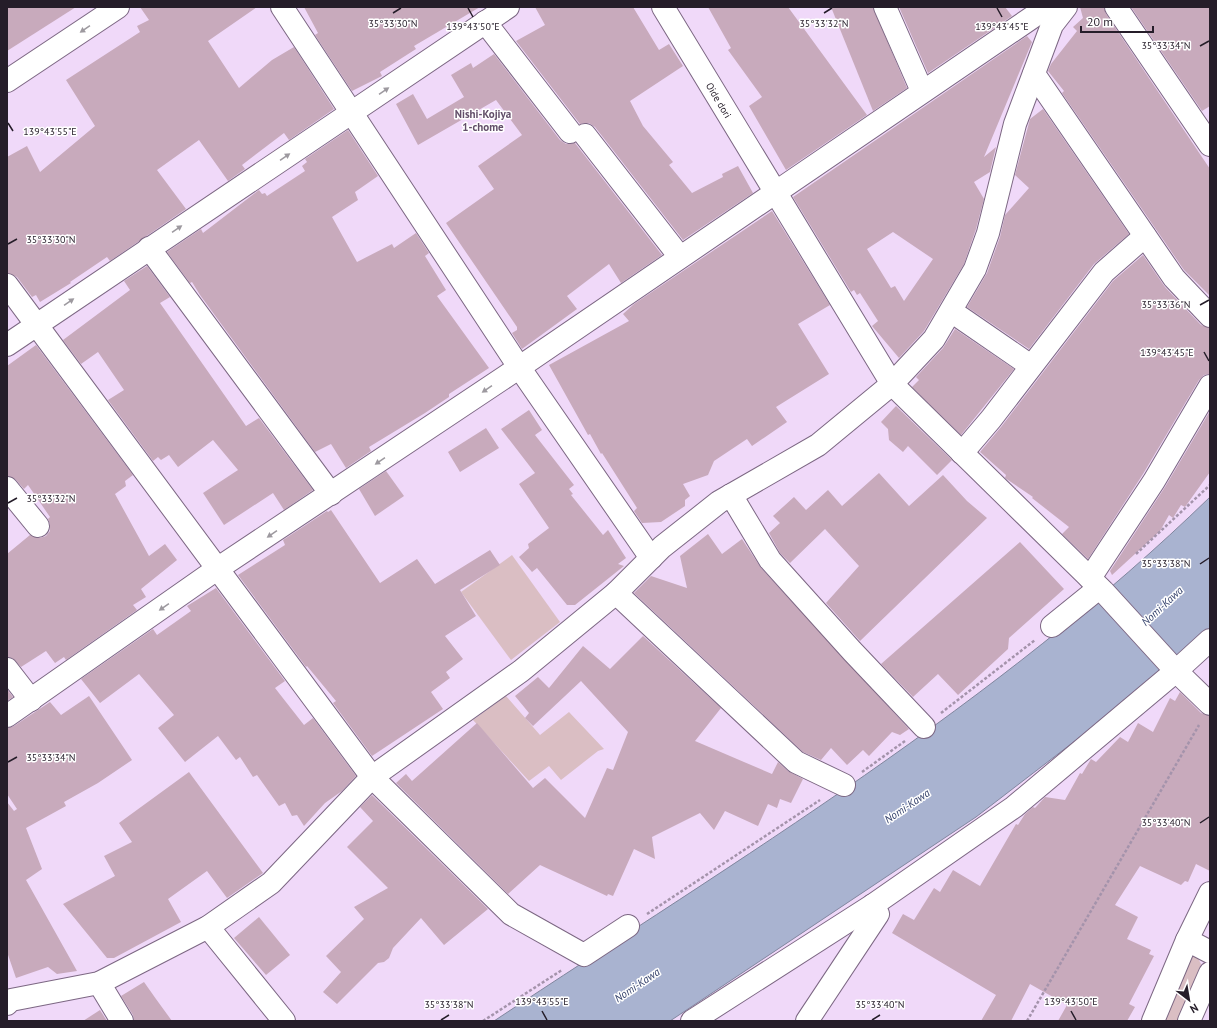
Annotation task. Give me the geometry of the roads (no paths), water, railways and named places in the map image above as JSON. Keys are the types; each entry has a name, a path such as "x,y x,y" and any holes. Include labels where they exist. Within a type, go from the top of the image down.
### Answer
{"street":[{"path":"7,81 118,7"},
{"path":"282,7 520,367 651,558"},
{"path":"7,345 508,7"},
{"name":"Oide dori","path":"663,7 892,384 1179,665 1206,711"},
{"path":"885,7 922,91"},
{"path":"7,716 217,569 520,367 922,91 1040,12 1054,7"},
{"path":"8,999 99,983 208,927 271,883 372,777 521,671 616,593 662,547 731,495 818,445 892,384 934,339 975,269 988,233 1015,124 1052,25 1066,7"},
{"path":"1116,7 1203,122 1210,145"},
{"path":"485,22 680,257"},
{"path":"1034,74 1174,278 1210,316"},
{"path":"962,453 991,420 1104,272 1145,236"},
{"path":"149,248 331,494"},
{"path":"7,285 372,777 511,914 584,955 628,926"},
{"path":"951,311 1031,366"},
{"path":"1052,626 1098,586 1154,481 1210,386"},
{"path":"7,488 38,526"},
{"path":"731,495 770,560 852,651 924,726"},
{"path":"616,593 796,762 844,785"},
{"path":"693,1021 873,905 1014,807 1210,640"},
{"path":"7,669 31,700"},
{"path":"1153,1021 1188,927 1210,893"},
{"path":"807,1021 878,914 873,905"},
{"path":"208,927 284,1021"},
{"path":"1188,927 1210,952"},
{"path":"1189,1021 1210,973"},
{"path":"99,983 122,1021"}],"water":[{"name":"Nomi-Kawa","path":"1210,497 1210,629 1097,724 976,817 670,1021 494,1021 772,838 864,776 955,711 1043,643 1128,572"}],"district":[{"name":"Nishi-Kojiya 1-chome","path":"483,120"}]}
